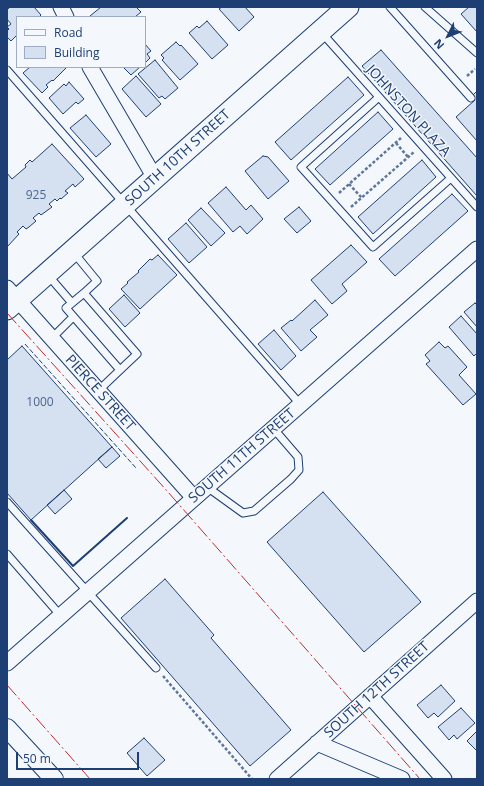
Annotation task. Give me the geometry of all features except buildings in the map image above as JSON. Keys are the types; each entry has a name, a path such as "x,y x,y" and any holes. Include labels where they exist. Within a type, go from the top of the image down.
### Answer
{"main road":[{"name":"SOUTH 10TH STREET","path":"10,299 47,274 348,7"}],"street":[{"path":"61,7 66,16"},
{"path":"91,68 155,178"},
{"name":"SOUTH 11TH STREET","path":"7,663 477,249"},
{"name":"PIERCE STREET","path":"10,299 51,339 194,498"},
{"name":"SOUTH 12TH STREET","path":"276,779 477,601"},
{"path":"370,696 444,779"},
{"path":"7,728 54,779"},
{"path":"317,743 402,779"}],"lane":[{"path":"390,7 471,98"},
{"path":"425,7 477,53"},
{"name":"JOHNSTON PLAZA","path":"320,32 477,207"},
{"path":"7,70 300,404"},
{"path":"379,98 301,167 373,247 451,178"},
{"path":"73,251 97,281 66,308 120,370"},
{"path":"47,274 72,303"},
{"path":"84,293 137,354 98,391"},
{"path":"51,339 73,317"},
{"path":"206,487 243,512 254,511 291,479 299,470 298,457 273,428"},
{"path":"7,502 156,668"},
{"path":"7,554 61,616"}],"path":[{"path":"331,200 409,131"},
{"path":"396,143 408,157"},
{"path":"344,214 421,145"},
{"path":"349,184 362,198"},
{"path":"156,668 252,779"}],"fence":[{"path":"25,344 136,468"}],"wall":[{"path":"31,520 73,566 127,518"}],"power":[{"path":"7,313 168,492 420,779"},
{"path":"7,685 90,779"}]}
